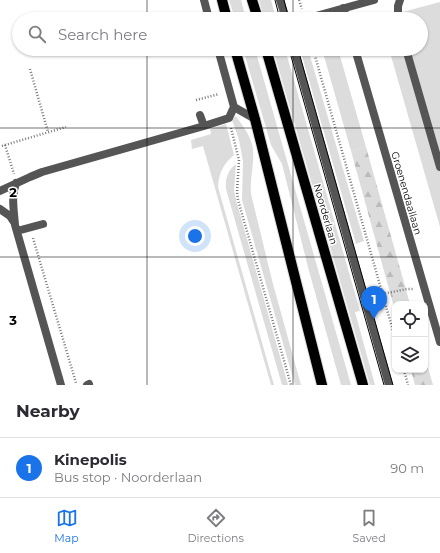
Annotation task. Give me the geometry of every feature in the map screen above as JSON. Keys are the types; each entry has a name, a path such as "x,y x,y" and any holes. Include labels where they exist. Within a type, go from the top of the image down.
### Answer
{"main road":[{"path":"222,0 225,12"},
{"path":"252,0 256,12"},
{"path":"237,56 255,119 322,385"},
{"name":"Noorderlaan","path":"268,56 363,385"}],"street":[{"path":"204,0 207,12"},
{"path":"280,0 284,12"},
{"path":"330,12 374,0"},
{"path":"398,12 400,0"},
{"path":"344,8 345,12"},
{"path":"0,191 42,172 229,118 234,106 220,56"},
{"path":"296,56 389,385"},
{"name":"Groenendaallaan","path":"357,56 440,342"},
{"path":"408,56 440,167"},
{"path":"234,106 255,119"},
{"path":"200,115 204,126"},
{"path":"16,183 13,199 16,228 61,385"},
{"path":"0,209 10,216 16,228"},
{"path":"16,228 30,228 43,224"}],"path":[{"path":"315,56 395,337"},
{"path":"30,69 48,132"},
{"path":"196,100 222,93"},
{"path":"229,118 238,154 238,200 292,385"},
{"path":"16,183 3,145 66,127"},
{"path":"30,228 76,385"},
{"path":"382,294 407,288 424,289"},
{"path":"405,373 408,385"}],"green space":[{"path":"229,0 241,0 244,12 233,12"},
{"path":"259,0 271,0 274,12 262,12"},
{"path":"440,2 440,227 391,56 428,56 428,12 402,12"},
{"path":"245,56 257,56 351,385 341,385 309,271 282,164 271,145"},
{"path":"275,56 287,56 360,311 355,312 375,385 370,385"},
{"path":"302,56 310,56 364,241 356,244"},
{"path":"324,56 340,56 366,147 351,151"},
{"path":"236,116 248,134 253,147 251,194 273,284 301,385 295,385 242,200 243,161 239,140 232,120"},
{"path":"226,124 234,155 222,169 218,187 274,385 271,385 203,146 192,149 191,140 211,134 210,129"},
{"path":"366,147 409,301 392,301 351,151"},
{"path":"236,164 234,190 236,200 288,385 282,385 226,189 228,175"},
{"path":"428,368 433,385 415,385 412,373 428,373"}],"tram line":[{"path":"275,0 278,12"},
{"path":"284,0 287,12"},
{"path":"291,56 384,385"},
{"path":"300,56 393,385"}],"place":[{"name":"Kinepolis","path":"374,319"}]}
